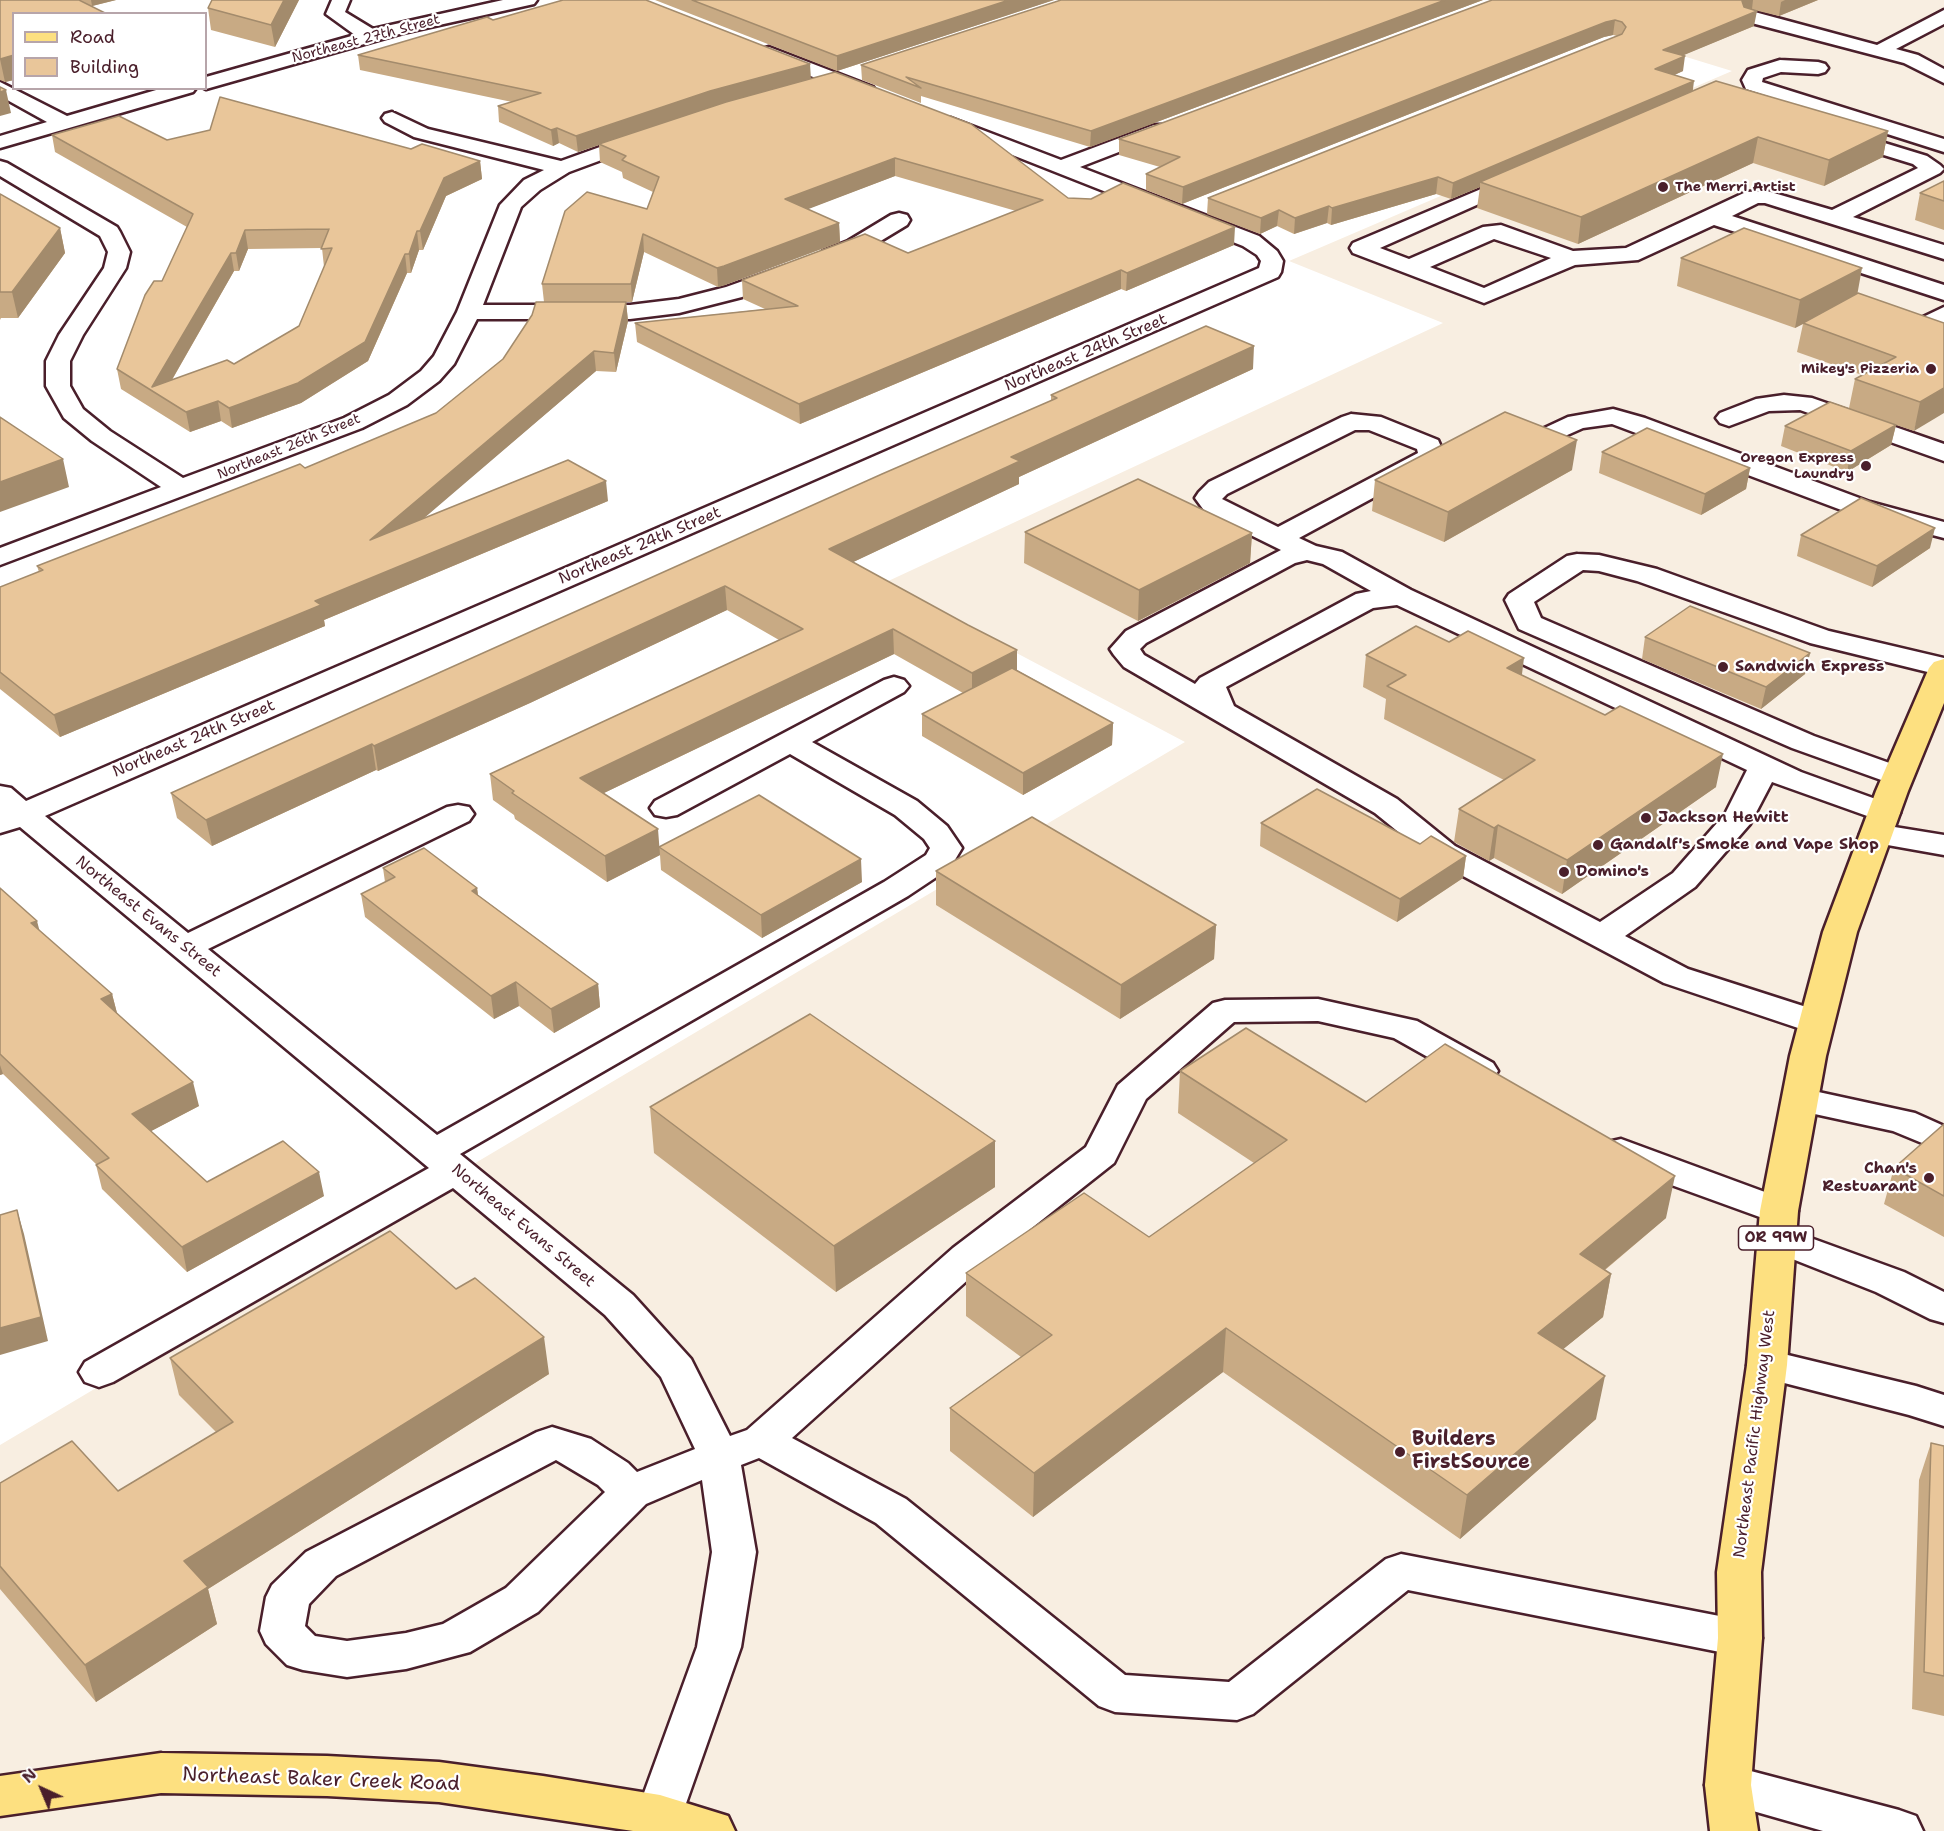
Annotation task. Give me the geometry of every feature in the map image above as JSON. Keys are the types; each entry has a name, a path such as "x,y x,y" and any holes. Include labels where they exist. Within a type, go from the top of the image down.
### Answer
{"main road":[{"name":"Northeast Pacific Highway West","path":"1734,1831 1728,1785 1740,1638 1739,1572 1767,1365 1777,1224 1816,1023 1840,932 1898,777 1944,668"},
{"name":"Northeast Baker Creek Road","path":"0,1796 161,1773 327,1776 439,1782 660,1815 711,1831"}],"street":[{"path":"341,0 335,14 371,36"},
{"name":"Northeast 27th Street","path":"207,83 371,36 528,0"},
{"path":"1880,51 1944,16"},
{"path":"1751,17 1911,59 1944,77"},
{"path":"750,46 879,96"},
{"path":"1818,68 1780,66 1755,74 1752,80 1753,85 1944,146"},
{"path":"207,68 226,77"},
{"path":"808,89 859,72"},
{"path":"0,88 64,123"},
{"path":"0,142 179,90"},
{"path":"933,117 1182,214 1204,206"},
{"path":"392,118 421,133 561,168"},
{"path":"1060,167 1183,121"},
{"path":"1821,130 1920,160 1933,169 1833,218"},
{"name":"Northeast 26th Street","path":"0,558 353,423 398,400 430,376 445,359 469,312 511,205 532,184 561,168 663,131"},
{"path":"0,167 109,232 118,252 115,268 71,335 58,361 58,386 74,413 101,436 182,489"},
{"path":"1536,172 1361,248 1484,296 1571,258 1630,255 1754,197 1767,197 1944,252"},
{"name":"Northeast 24th Street","path":"8,811 1270,272 1272,261 1266,251 1251,241 1182,214"},
{"path":"1713,217 1944,293"},
{"path":"469,312 630,312 679,306 734,292 856,246 899,220"},
{"path":"1410,267 1491,232 1501,232 1571,258"},
{"path":"1729,418 1766,404 1803,403 1944,453"},
{"path":"1547,436 1577,422 1613,416 1819,494 1861,508 1944,530"},
{"path":"1278,538 1432,456 1429,445 1372,422 1351,422 1218,488 1208,498 1215,507 1278,538 1307,552 1332,558 1401,596 1764,766 1880,823 1944,844"},
{"path":"1307,552 1286,557 1136,637 1124,649 1134,661 1386,806 1444,853 1676,976 1816,1023"},
{"path":"1898,777 1803,742 1529,623 1519,600 1577,562 1599,563 1647,575 1820,637 1944,668"},
{"path":"1221,711 1210,684 1366,600 1401,596"},
{"path":"666,808 894,686"},
{"path":"99,1372 939,861 946,848 936,833 906,808 791,742"},
{"path":"1601,936 1684,880 1739,817 1764,766"},
{"name":"Northeast Evans Street","path":"8,811 185,947 444,1161 626,1313 677,1369 719,1456 734,1552 719,1647 660,1815"},
{"path":"185,947 458,814"},
{"path":"631,1492 613,1474 576,1450 552,1443 321,1564 288,1597 282,1631 303,1652 346,1659 406,1651 454,1639 522,1600 631,1492 762,1441 967,1258 1101,1154 1131,1093 1225,1011 1318,1010 1406,1029 1508,1087"},
{"path":"1800,1100 1902,1121 1944,1140"},
{"path":"1591,1134 1632,1157 1777,1224 1944,1309"},
{"path":"1767,1365 1916,1401 1944,1411"},
{"path":"762,1441 891,1511 1115,1693 1237,1701 1401,1571 1740,1638"},
{"path":"1728,1785 1899,1831"}],"shaded area":[{"path":"1739,0 1944,0 1944,1831 0,1831 0,1445 1185,742 884,583 1443,323 1289,261 1732,71 1634,41"}],"building":[{"path":"0,0 79,0 103,12 12,12 12,56 0,59"},
{"path":"212,0 284,0 271,25 208,8"},
{"path":"563,0 646,0 810,64 710,91 576,136 557,128 551,130 498,106 541,93 358,55 487,17 493,20"},
{"path":"692,0 1009,0 837,56"},
{"path":"1061,0 1445,0 1091,131 906,77 921,88 861,65"},
{"path":"1492,0 1743,0 1744,7 1757,11 1663,50 1685,56 1655,69 1694,81 1453,183 1438,177 1332,208 1329,206 1295,218 1279,210 1261,218 1208,198 1622,34 1626,27 1622,22 1615,20 1606,22 1183,187 1146,174 1180,157 1119,139"},
{"path":"835,72 971,124 1068,198 1091,199 1123,183 1235,227 1127,273 1121,270 799,404 635,323 798,306 742,280 865,234 908,253 1043,200 895,158 785,199 839,223 724,266 717,268 643,234 631,284 542,284 565,211 587,192 647,209 659,177 622,160 626,156 599,144 726,102"},
{"path":"1716,81 1888,131 1829,160 1758,137 1581,217 1480,182"},
{"path":"220,97 411,149 422,144 480,161 444,178 420,231 417,231 409,254 405,254 365,342 298,383 229,408 218,401 186,412 117,369 145,295 154,281 162,281 193,214 52,135 119,116 167,140 210,130","holes":["329,229 321,249 332,248 299,326 234,364 227,360 152,387 231,253 236,253 245,230"]},
{"path":"1944,181 1944,201 1920,193"},
{"path":"0,194 60,228 12,292 0,292"},
{"path":"1744,228 1862,268 1800,300 1681,258"},
{"path":"1858,293 1944,323 1944,388 1920,402 1855,379 1896,357 1803,323"},
{"path":"536,302 626,302 614,353 594,351 370,540 568,460 606,481 315,601 321,605 54,715 0,672 0,587 43,570 37,566 300,464 305,468 436,413 503,359 532,315"},
{"path":"1206,326 1254,346 1011,457 1020,461 829,549 1017,650 972,673 893,629 580,778 658,829 605,856 512,793 514,791 490,774 803,629 725,586 206,820 171,793 882,474 1057,398 1051,395"},
{"path":"1830,402 1896,425 1851,451 1785,426"},
{"path":"1505,412 1577,440 1448,512 1375,480"},
{"path":"0,417 63,459 0,482"},
{"path":"1647,428 1750,468 1705,494 1602,452"},
{"path":"1138,479 1252,533 1139,590 1025,532"},
{"path":"1861,498 1935,528 1877,566 1801,535"},
{"path":"1690,606 1810,653 1766,687 1645,637"},
{"path":"1416,626 1449,642 1468,631 1524,658 1507,668 1605,715 1620,706 1723,754 1567,860 1498,825 1494,828 1459,809 1535,760 1387,686 1406,675 1366,655"},
{"path":"1012,668 1113,723 1023,773 922,714"},
{"path":"1317,789 1420,844 1431,836 1466,856 1400,899 1261,823"},
{"path":"759,795 861,859 761,915 659,847"},
{"path":"1032,817 1216,925 1121,985 936,871"},
{"path":"424,848 477,888 472,891 598,984 551,1009 516,982 491,996 361,894 395,877 383,868"},
{"path":"0,888 37,921 31,923 112,994 101,999 193,1082 132,1114 207,1182 283,1141 319,1172 182,1247 96,1165 109,1158 0,1054"},
{"path":"810,1014 995,1141 834,1246 650,1107"},
{"path":"1246,1028 1366,1102 1445,1044 1675,1176 1580,1254 1611,1274 1538,1333 1605,1376 1467,1495 1226,1328 1034,1473 950,1408 1052,1335 966,1273 1084,1193 1149,1237 1287,1140 1180,1071"},
{"path":"1944,1124 1944,1196 1894,1168"},
{"path":"17,1210 41,1317 0,1328 0,1215"},
{"path":"390,1231 456,1289 475,1278 544,1337 184,1561 208,1587 85,1665 0,1566 0,1483 72,1441 118,1491 233,1422 170,1358"},
{"path":"1931,1443 1944,1446 1944,1676 1924,1672"}],"place":[{"name":"The Merri Artist","path":"1663,187"},
{"name":"Mikey's Pizzeria","path":"1931,369"},
{"name":"Oregon Express Laundry","path":"1866,466"},
{"name":"Sandwich Express","path":"1723,667"},
{"name":"Jackson Hewitt","path":"1646,818"},
{"name":"Gandalf's Smoke and Vape Shop","path":"1598,845"},
{"name":"Domino's","path":"1564,872"},
{"name":"Chan's Restuarant","path":"1929,1178"},
{"name":"Builders FirstSource","path":"1400,1452"}]}
